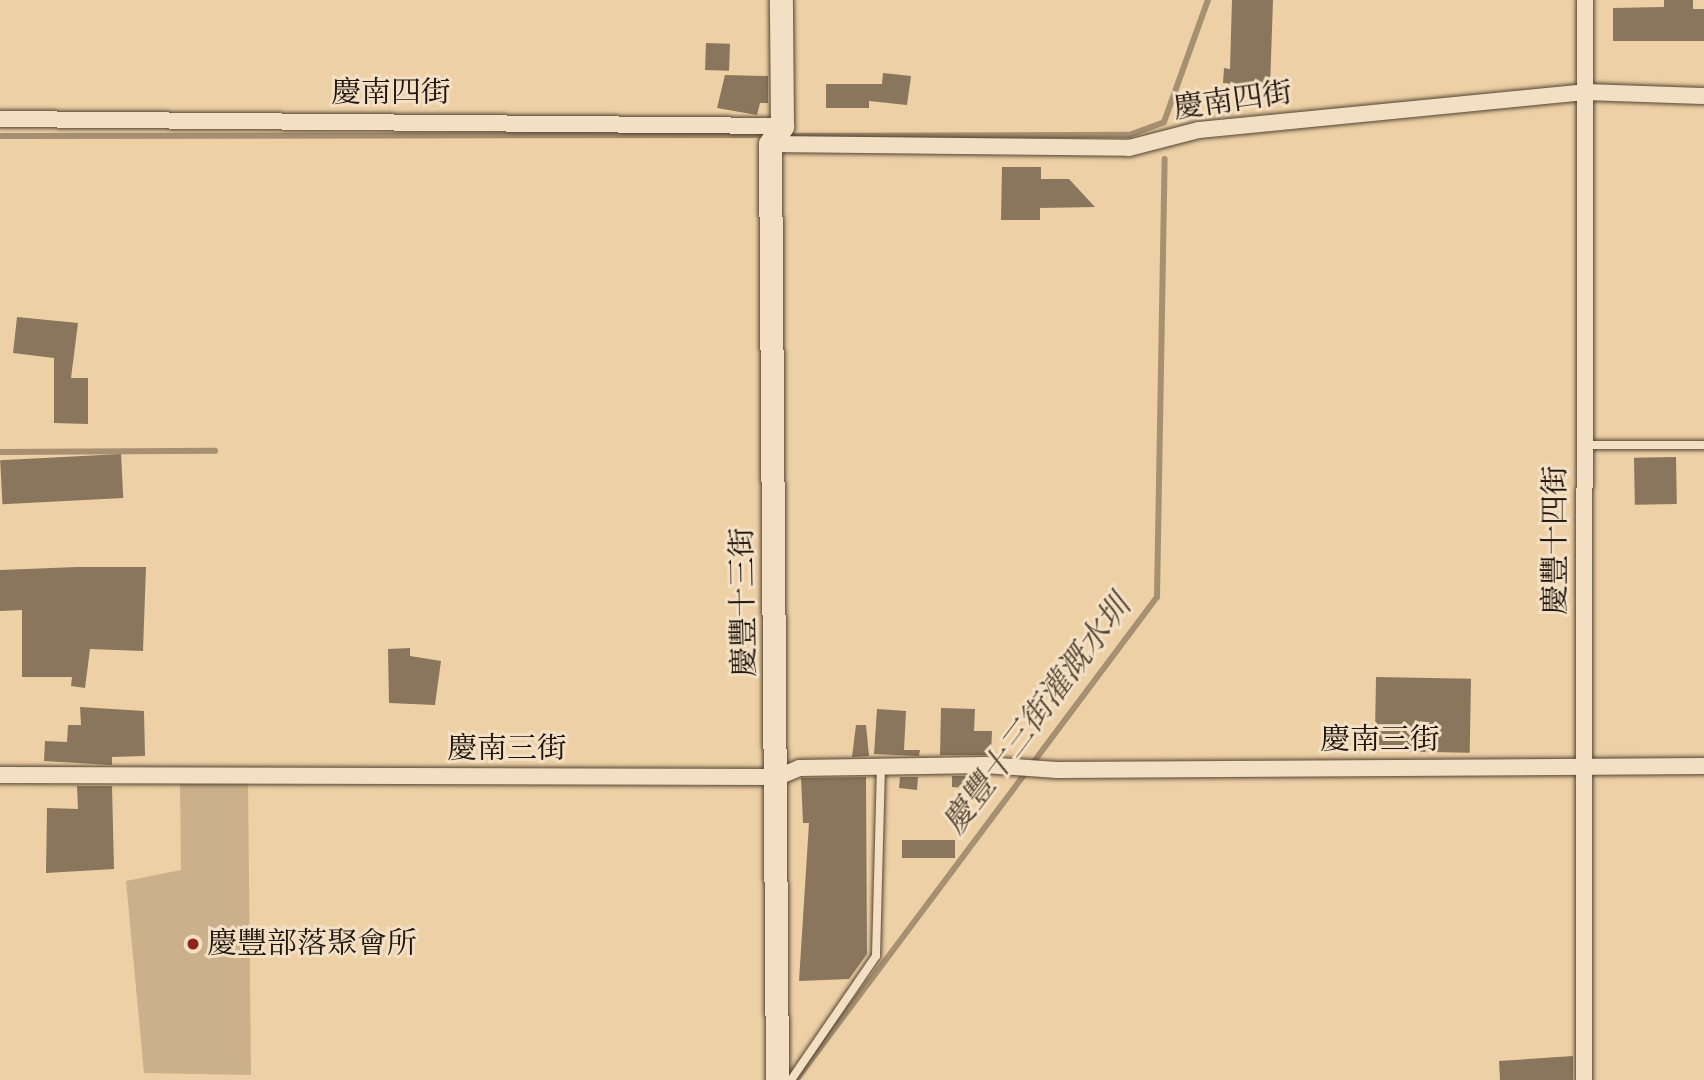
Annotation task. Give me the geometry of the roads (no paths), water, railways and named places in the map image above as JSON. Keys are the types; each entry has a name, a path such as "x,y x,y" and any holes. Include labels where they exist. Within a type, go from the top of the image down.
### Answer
{"street":[{"name":"慶豐十三街","path":"777,1080 776,135 781,0"},
{"name":"慶豐十四街","path":"1584,1080 1585,0"},
{"name":"慶南四街","path":"0,119 776,135 1129,148 1199,130 1585,92 1704,96"},
{"name":"慶南三街","path":"0,775 778,777 799,768 1057,770 1704,766"}],"lane":[{"path":"1584,445 1704,445"},
{"path":"790,1080 876,956 881,768"}],"waterway":[{"path":"787,136 1129,135 1164,122 1208,0"},
{"path":"0,136 758,135"},
{"name":"慶豐十三街灌溉水圳","path":"796,1080 1157,597 1165,159"},
{"path":"0,452 215,451"}],"place":[{"name":"慶豐部落聚會所","path":"193,944"}]}
